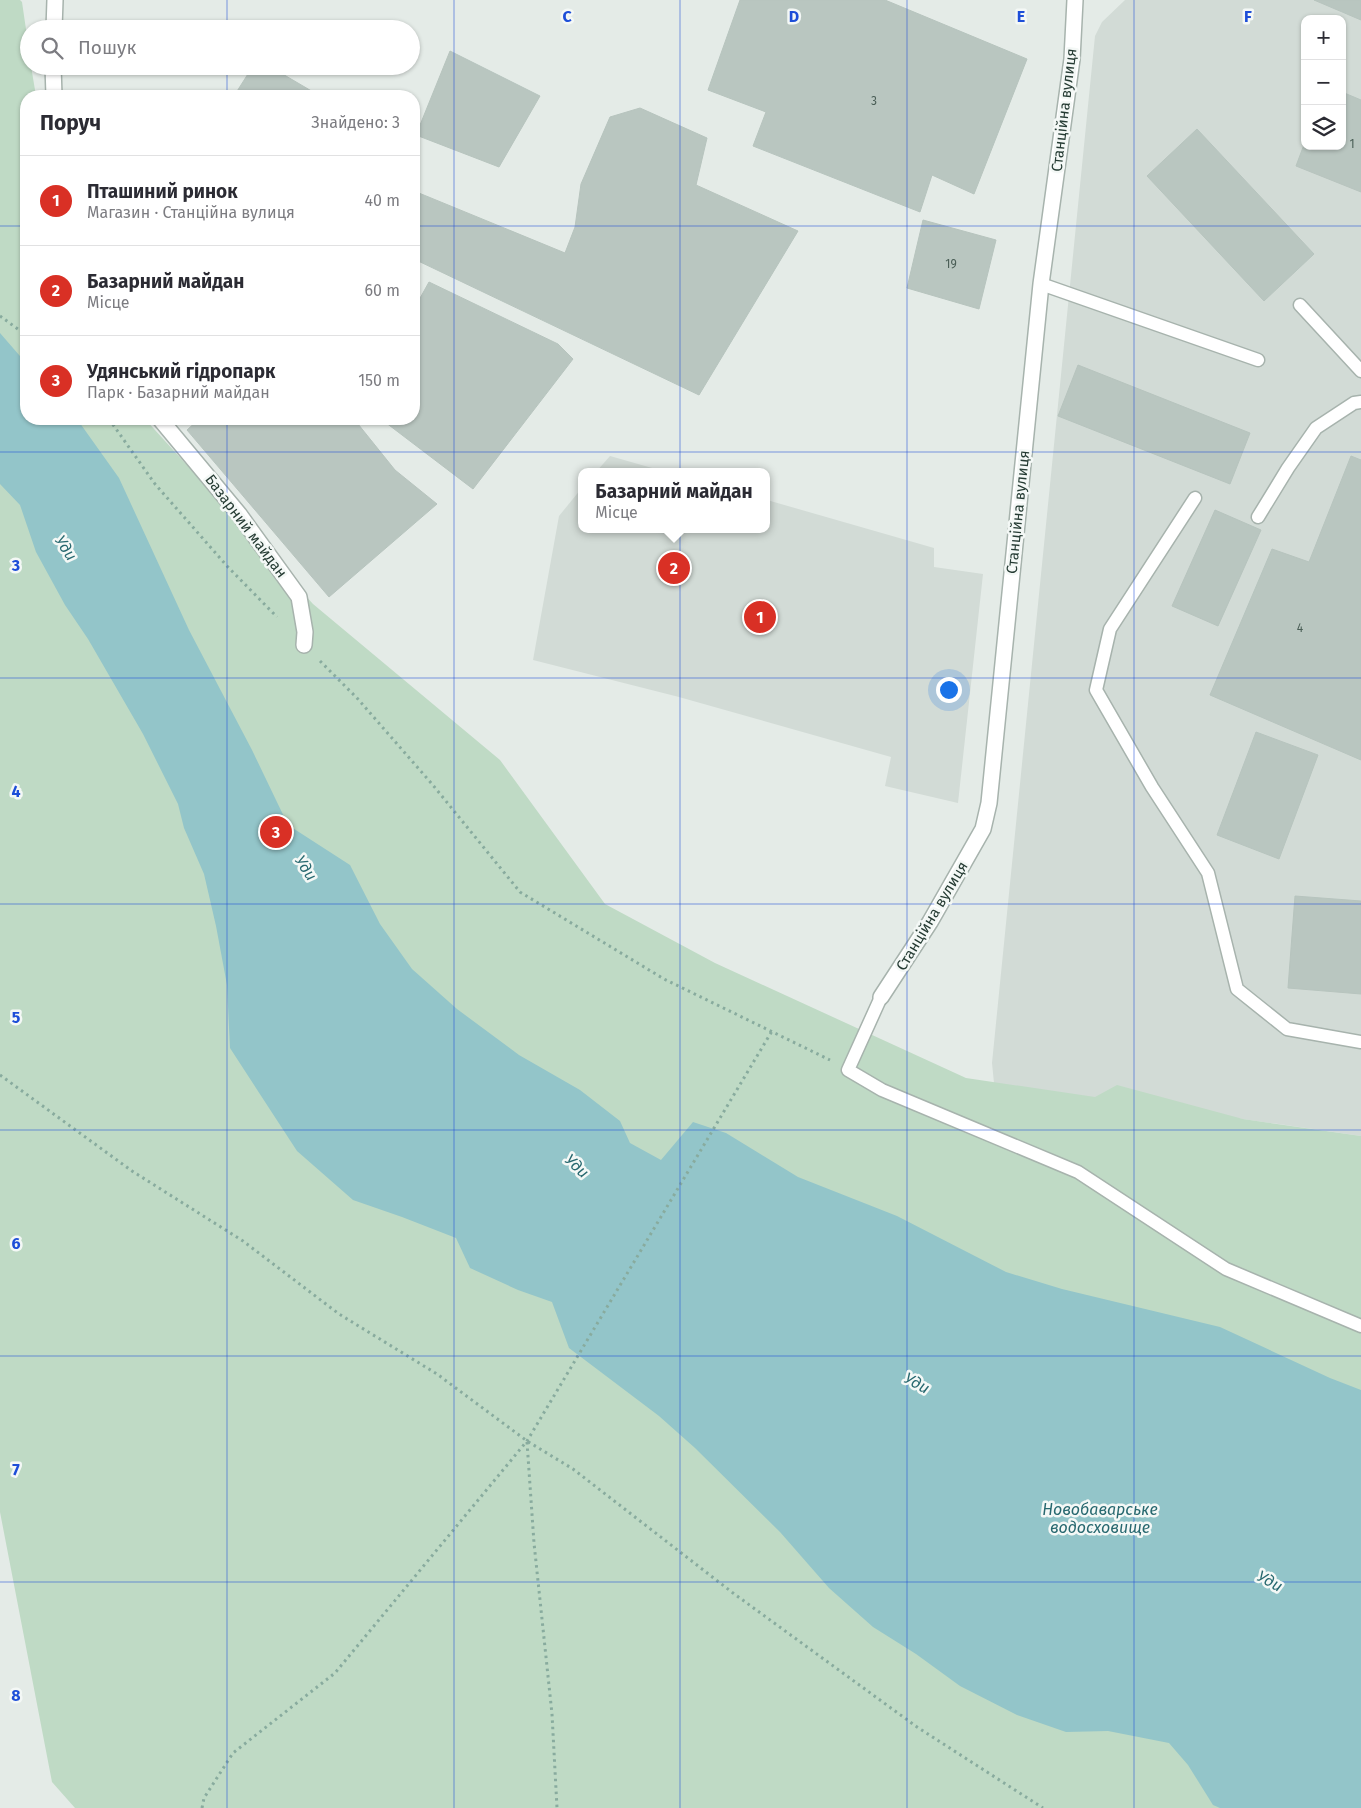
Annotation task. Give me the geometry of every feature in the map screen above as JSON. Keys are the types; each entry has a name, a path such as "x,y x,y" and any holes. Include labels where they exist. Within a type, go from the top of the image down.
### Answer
{"street":[{"path":"54,20 55,0"},
{"name":"Станційна вулиця","path":"881,997 930,922 984,829 989,803 1041,284 1072,58 1075,0"},
{"path":"53,75 54,90"},
{"name":"Базарний майдан","path":"165,425 239,514 299,597 305,632 304,645"}],"lane":[{"path":"1041,284 1258,360"},
{"path":"1300,305 1361,371"},
{"path":"1258,517 1288,468 1316,428 1354,403 1361,402"},
{"path":"1195,498 1110,629 1096,690 1152,786 1208,873 1237,989 1287,1029 1361,1042"},
{"path":"881,997 848,1070 882,1090 1078,1172 1226,1269 1361,1326"}],"path":[{"path":"0,316 20,331"},
{"path":"113,425 155,484 227,566 357,698 432,784 520,892 664,979 848,1070"},
{"path":"202,1808 204,1798 233,1753 335,1673 527,1442 772,1031"},
{"path":"0,1075 132,1171 243,1241 339,1314 437,1374 527,1442 573,1468 733,1593 917,1727 1043,1808"},
{"path":"527,1442 534,1543 552,1714 557,1808"}],"shaded area":[{"path":"1125,0 1361,0 1361,1136 994,1083 992,1063 1095,36 1102,22"},
{"path":"610,456 652,468 600,468"},
{"path":"578,493 578,533 770,533 770,501 934,548 934,567 983,574 958,803 885,786 891,757 679,697 533,660 559,516"}],"green space":[{"path":"0,0 20,0 25,20 20,20 20,75 32,75 35,90 20,90 20,425 150,425 313,604 500,760 605,904 715,963 966,1078 1095,1097 1117,1085 1243,1119 1361,1136 1361,1808 75,1808 52,1782 0,1512"}],"water":[{"name":"Новобаварське водосховище","path":"0,333 20,356 20,425 81,425 119,478 189,630 252,750 288,825 350,865 380,924 412,969 457,1009 519,1055 580,1090 620,1121 630,1143 661,1160 693,1122 726,1133 798,1177 897,1216 1006,1272 1062,1289 1220,1327 1330,1378 1361,1390 1361,1808 1220,1808 1213,1805 1188,1765 1169,1743 1108,1731 1066,1732 1017,1715 960,1686 916,1654 873,1627 829,1588 780,1532 695,1448 659,1416 569,1348 552,1302 518,1290 470,1268 456,1238 353,1200 297,1151 230,1048 227,985 216,926 204,874 184,828 178,804 143,734 88,639 65,605 36,552 20,505 0,484"}],"building":[{"path":"740,0 885,0 1027,59 974,194 932,175 920,212 753,146 766,112 708,90"},
{"path":"1314,0 1361,0 1361,20"},
{"path":"450,51 540,96 499,167 420,137 420,125"},
{"path":"247,75 284,75 310,90 238,90"},
{"path":"1346,94 1361,100 1361,192 1296,166 1302,150 1346,150"},
{"path":"640,108 707,138 696,185 798,231 699,395 420,262 420,193 565,253 575,227 581,184 610,117"},
{"path":"1197,129 1314,254 1264,301 1147,176"},
{"path":"923,220 996,240 979,309 907,288"},
{"path":"429,282 558,344 573,359 473,489 389,425 420,425 420,298"},
{"path":"1078,365 1250,433 1230,484 1058,416"},
{"path":"192,425 359,425 395,470 437,504 329,597 187,430"},
{"path":"1351,456 1361,460 1361,760 1210,695 1272,549 1309,562"},
{"path":"1215,510 1261,530 1218,626 1172,606"},
{"path":"1256,732 1318,755 1279,859 1217,835"},
{"path":"1295,896 1361,901 1361,994 1288,988"}],"place":[{"name":"Базарний майдан","path":"674,568"},
{"name":"Пташиний ринок","path":"760,617"},
{"name":"Удянський гідропарк","path":"276,832"}],"water label":[{"name":"Уди","path":"66,548"},
{"name":"Уди","path":"306,868"},
{"name":"Уди","path":"577,1166"},
{"name":"Уди","path":"917,1383"},
{"name":"Уди","path":"1270,1581"}]}
